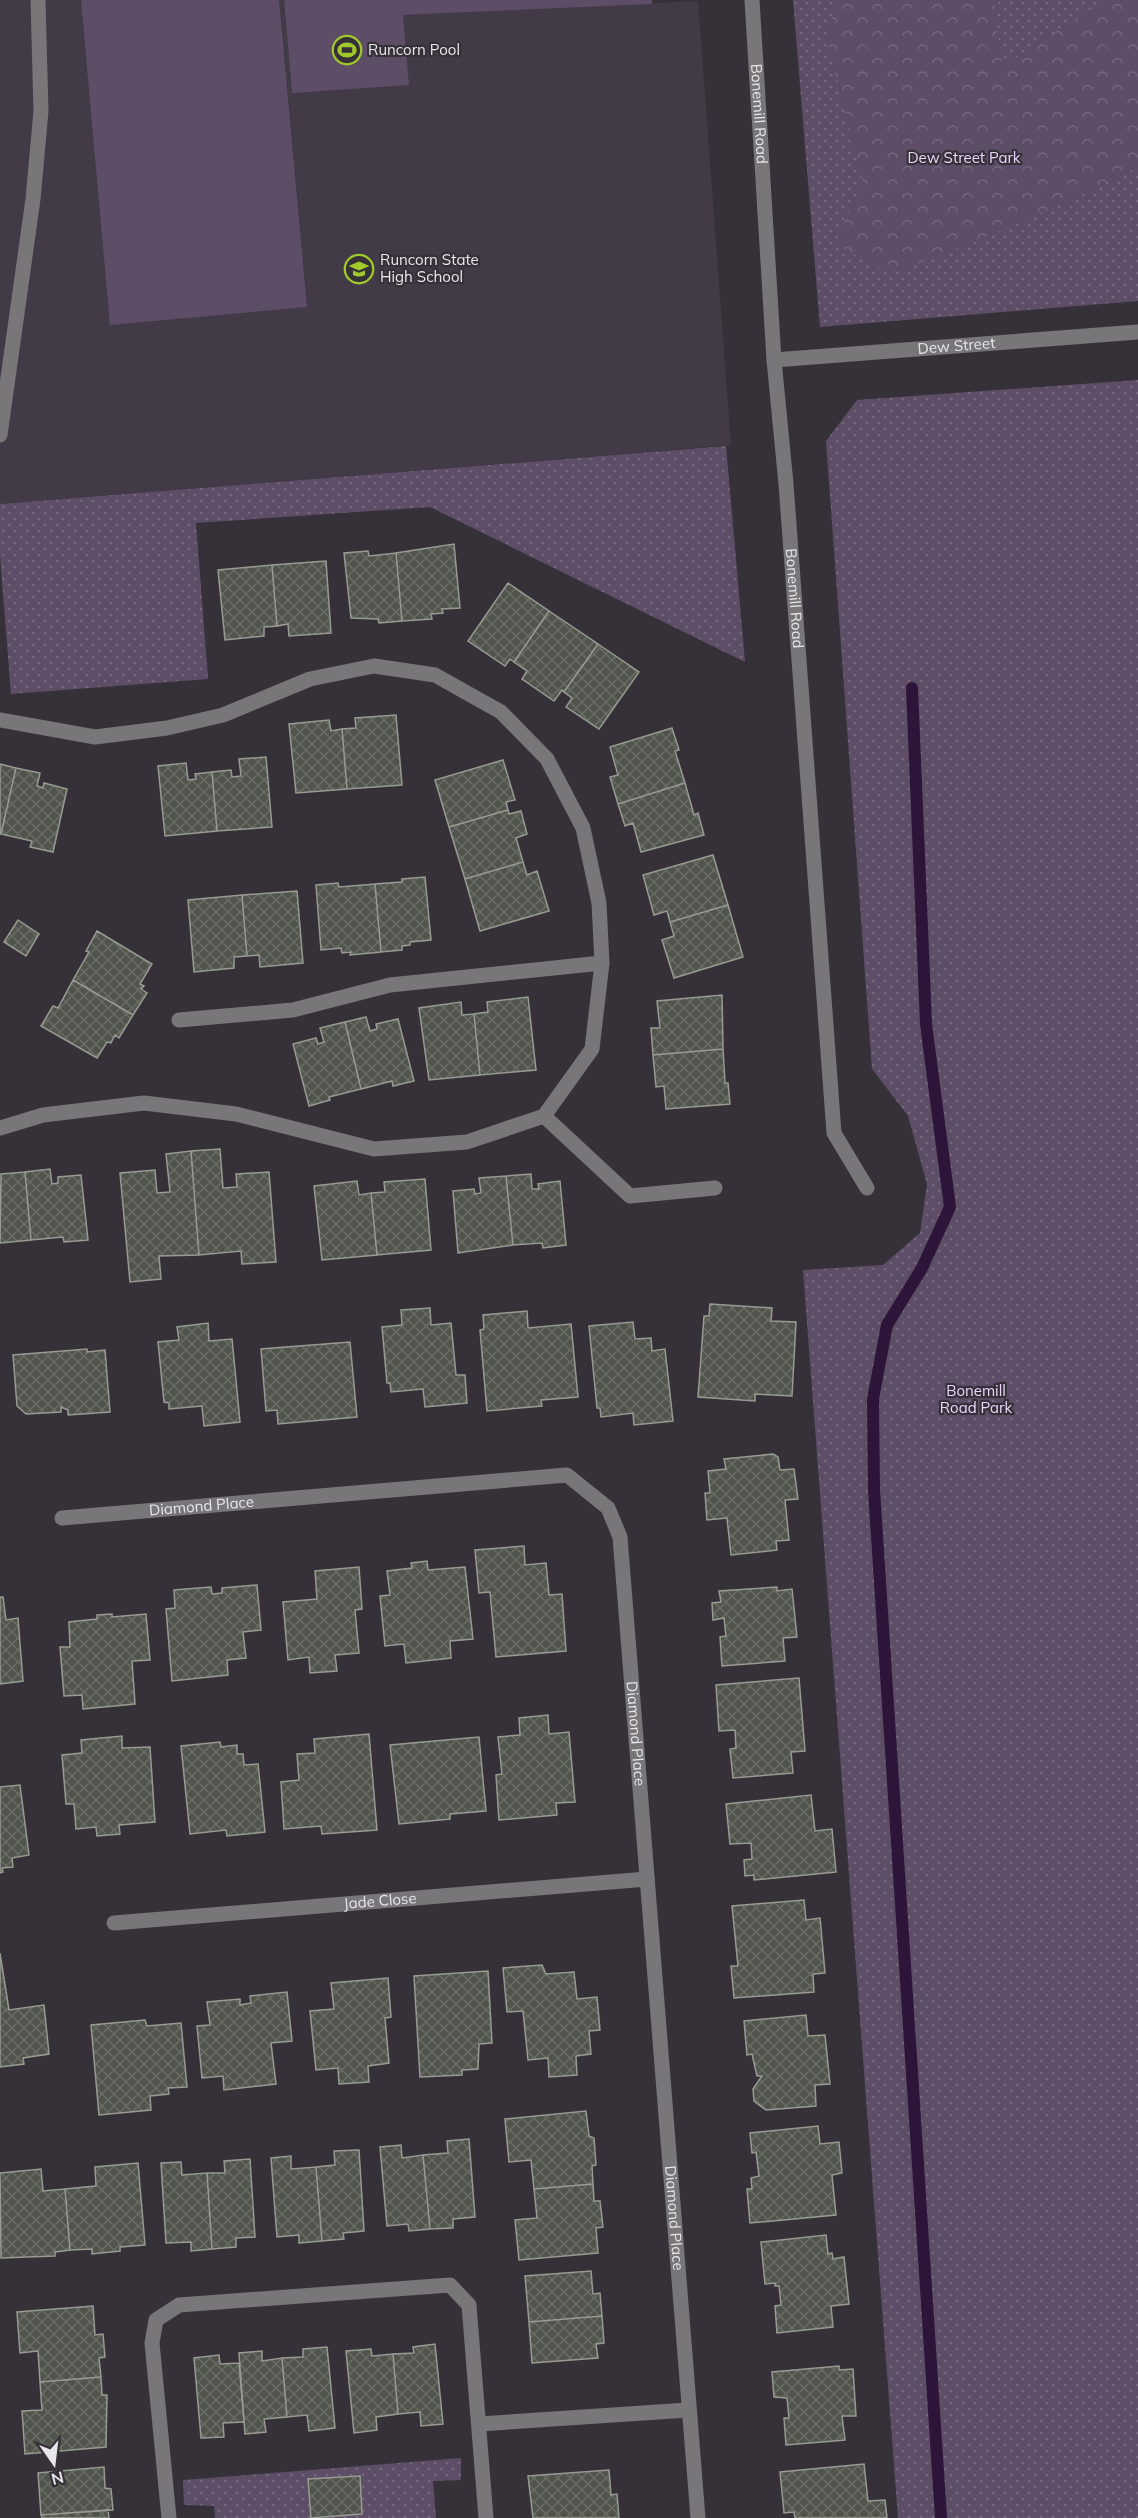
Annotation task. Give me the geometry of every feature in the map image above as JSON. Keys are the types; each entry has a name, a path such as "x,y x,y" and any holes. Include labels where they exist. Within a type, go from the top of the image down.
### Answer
{"street":[{"path":"0,435 33,199 41,111 38,0"},
{"name":"Bonemill Road","path":"752,0 774,360 786,484 834,1132 867,1188"},
{"name":"Dew Street","path":"774,360 1138,332"},
{"path":"0,720 95,737 166,728 223,715 310,679 374,666 435,675 501,712 547,759 583,828 599,903 602,963 592,1049 544,1116 467,1143 374,1149 236,1114 144,1103 43,1115 0,1128"},
{"path":"179,1020 293,1010 390,985 602,963"},
{"path":"544,1116 630,1196 715,1188"},
{"name":"Diamond Place","path":"62,1518 567,1475 608,1508 620,1537 698,2518"},
{"name":"Jade Close","path":"114,1923 647,1879"},
{"path":"169,2518 152,2343 156,2320 179,2305 450,2285 469,2305 486,2518"},
{"path":"479,2424 688,2410"}],"shaded area":[{"name":"Runcorn State High School","path":"0,0 284,0 292,92 403,15 698,1 731,445 0,504"}],"green space":[{"path":"81,0 279,0 307,307 110,325"},
{"name":"Runcorn Pool","path":"284,0 652,0 652,4 403,15 409,85 292,93"},
{"name":"Dew Street Park","path":"793,0 1138,0 1138,301 820,327"},
{"name":"Dew Street Park","path":"838,0 994,0 1002,67 1104,0 1138,0 1138,167 1016,225 890,273 834,244 863,183 826,36"},
{"name":"Bonemill Road Park","path":"1138,380 1138,2518 898,2518 803,1270 883,1265 920,1233 927,1184 908,1116 872,1069 826,441 857,400"},
{"path":"726,446 745,662 430,507 196,523 208,679 11,694 0,556 0,504"},
{"path":"461,2458 461,2480 433,2481 436,2518 215,2518 214,2506 184,2505 183,2480"}],"building":[{"path":"454,544 460,608 442,609 443,613 431,614 432,619 402,621 396,553"},
{"path":"368,551 369,556 396,553 402,621 379,623 378,619 351,618 344,553"},
{"path":"326,561 331,633 289,636 288,624 277,626 272,565"},
{"path":"272,565 277,626 264,627 264,636 225,640 218,570"},
{"path":"508,583 549,611 514,662 510,659 505,666 468,641"},
{"path":"549,611 598,644 564,692 562,690 554,701 522,679 527,671 514,662"},
{"path":"598,644 639,672 599,729 566,707 572,698 564,692"},
{"path":"396,715 402,785 347,789 342,729 356,728 355,718"},
{"path":"329,720 331,731 342,729 347,789 296,793 289,724"},
{"path":"672,728 679,750 675,751 685,783 618,804 610,777 618,775 610,747"},
{"path":"266,757 272,827 217,831 212,772 231,770 232,777 241,776 239,759"},
{"path":"503,760 515,800 506,802 508,810 449,827 435,780"},
{"path":"186,763 188,780 196,779 195,774 212,772 217,831 165,836 158,766"},
{"path":"0,764 16,768 1,834 0,834"},
{"path":"16,768 40,773 37,786 43,788 44,783 67,789 53,852 30,847 32,841 1,834"},
{"path":"685,783 694,815 698,813 704,835 641,852 633,823 625,826 618,804"},
{"path":"508,810 509,814 521,811 527,834 516,838 523,862 465,879 449,827"},
{"path":"713,855 728,905 670,922 667,911 654,915 643,875"},
{"path":"523,862 527,875 537,871 549,911 480,931 465,879"},
{"path":"425,877 431,940 410,942 410,945 402,946 402,950 381,952 375,884"},
{"path":"338,883 339,887 375,884 381,952 350,955 351,952 342,953 341,948 321,950 316,885"},
{"path":"297,891 303,963 260,967 259,955 247,956 242,895"},
{"path":"242,895 247,956 234,957 234,968 194,972 188,900"},
{"path":"728,905 743,957 674,978 662,940 674,936 670,922"},
{"path":"18,920 39,934 26,956 4,942"},
{"path":"97,931 152,964 140,984 144,986 141,989 147,993 133,1015 73,980 89,952 86,951"},
{"path":"73,980 133,1015 119,1038 115,1035 111,1043 107,1042 97,1058 41,1026 53,1006 58,1008"},
{"path":"722,995 723,1049 653,1055 651,1028 660,1028 657,1001"},
{"path":"528,997 536,1070 480,1075 474,1014 488,1012 487,1002"},
{"path":"461,1002 462,1015 474,1014 480,1075 429,1080 419,1008"},
{"path":"366,1017 370,1031 377,1029 376,1024 398,1019 414,1081 393,1086 392,1081 361,1089 345,1022"},
{"path":"345,1022 361,1089 329,1097 330,1100 309,1106 293,1044 316,1038 318,1044 324,1042 320,1028"},
{"path":"723,1049 725,1083 728,1083 730,1104 666,1109 664,1086 656,1087 653,1055"},
{"path":"220,1149 223,1188 237,1187 236,1174 269,1172 276,1262 242,1264 241,1251 199,1255 191,1151"},
{"path":"191,1151 199,1255 159,1256 161,1279 130,1282 120,1173 155,1170 157,1193 170,1192 166,1154"},
{"path":"50,1169 52,1184 58,1183 58,1177 81,1175 88,1240 64,1242 63,1237 31,1240 25,1172"},
{"path":"25,1172 31,1240 0,1243 1,1174"},
{"path":"531,1174 532,1189 539,1189 538,1184 560,1181 566,1245 543,1248 542,1243 513,1245 506,1176"},
{"path":"506,1176 513,1245 458,1253 453,1191 474,1189 475,1194 481,1193 479,1178"},
{"path":"425,1179 431,1250 377,1255 371,1193 385,1192 384,1182"},
{"path":"357,1181 359,1195 371,1193 377,1255 322,1260 314,1186"},
{"path":"710,1304 772,1308 771,1321 796,1322 792,1396 755,1394 755,1401 698,1397 704,1316 709,1316"},
{"path":"430,1308 431,1325 451,1323 456,1375 465,1375 467,1403 425,1407 423,1389 391,1392 390,1383 387,1383 382,1327 402,1325 401,1310"},
{"path":"527,1311 528,1328 571,1324 578,1397 541,1400 542,1406 487,1411 480,1330 484,1329 483,1315"},
{"path":"633,1322 635,1339 651,1338 652,1351 665,1349 673,1421 634,1425 633,1413 601,1417 600,1408 597,1408 589,1326"},
{"path":"208,1323 209,1341 232,1339 240,1422 204,1426 202,1406 169,1409 169,1403 164,1402 158,1342 179,1340 177,1327"},
{"path":"350,1342 357,1417 278,1424 277,1410 266,1411 261,1349"},
{"path":"87,1349 87,1352 105,1350 110,1412 68,1415 68,1410 61,1407 61,1412 26,1414 17,1406 13,1355"},
{"path":"773,1454 778,1457 780,1470 794,1469 798,1499 785,1500 789,1540 776,1541 777,1550 731,1555 727,1518 707,1520 705,1493 710,1493 708,1471 726,1469 724,1459"},
{"path":"524,1546 525,1565 546,1563 549,1595 562,1594 566,1651 496,1657 490,1592 479,1593 475,1550"},
{"path":"427,1561 428,1570 465,1567 473,1639 450,1641 451,1658 406,1663 404,1644 385,1646 380,1596 390,1595 387,1571 412,1568 411,1563"},
{"path":"359,1567 362,1609 355,1610 359,1653 335,1655 337,1671 310,1673 309,1657 288,1660 283,1602 317,1599 315,1571"},
{"path":"257,1585 261,1630 243,1632 246,1658 227,1660 228,1675 172,1681 166,1609 175,1608 174,1590 211,1587 212,1594 222,1593 222,1588"},
{"path":"777,1587 777,1591 792,1589 797,1637 783,1638 785,1661 722,1666 720,1637 726,1636 724,1618 713,1620 712,1603 721,1602 719,1591"},
{"path":"0,1597 3,1597 6,1620 18,1618 23,1681 0,1684"},
{"path":"112,1614 112,1617 146,1614 150,1660 132,1661 135,1704 83,1709 82,1695 64,1696 60,1647 70,1647 69,1622 97,1619 97,1615"},
{"path":"799,1678 805,1751 791,1752 793,1773 733,1778 730,1749 736,1748 735,1730 719,1731 716,1685"},
{"path":"548,1715 549,1734 569,1732 575,1802 556,1803 557,1815 499,1820 496,1775 502,1774 498,1737 520,1735 519,1718"},
{"path":"369,1734 377,1830 322,1834 321,1826 284,1829 281,1782 299,1780 297,1754 315,1753 314,1739"},
{"path":"122,1736 122,1748 150,1747 155,1822 119,1825 120,1834 97,1836 96,1827 76,1829 74,1804 66,1804 62,1755 82,1753 81,1740"},
{"path":"479,1737 486,1811 450,1814 450,1819 399,1824 390,1745"},
{"path":"220,1742 221,1747 237,1745 237,1754 243,1754 244,1765 258,1764 265,1832 227,1836 226,1830 190,1834 181,1746"},
{"path":"20,1785 29,1855 12,1858 13,1867 2,1868 3,1872 0,1873 0,1787"},
{"path":"811,1795 815,1831 832,1829 836,1872 754,1880 754,1875 745,1876 744,1860 752,1859 751,1843 730,1844 726,1804"},
{"path":"804,1900 806,1920 820,1918 825,1973 813,1974 814,1992 734,1998 731,1966 738,1966 732,1906"},
{"path":"0,1953 9,2010 44,2005 49,2054 23,2058 24,2064 0,2067"},
{"path":"542,1965 546,1974 574,1972 577,1999 597,1997 600,2030 589,2031 591,2054 576,2056 577,2075 549,2077 548,2058 528,2060 523,2011 507,2012 503,1968"},
{"path":"488,1971 492,2043 479,2044 478,2069 462,2070 462,2075 420,2077 414,1976"},
{"path":"388,1978 391,2017 385,2018 389,2063 368,2066 369,2082 339,2084 338,2068 316,2070 310,2011 334,2009 331,1983"},
{"path":"287,1992 292,2041 271,2043 276,2084 224,2090 223,2076 202,2078 197,2026 210,2025 207,2002 240,1999 240,2005 251,2003 250,1996"},
{"path":"806,2015 808,2036 825,2035 830,2084 815,2085 816,2106 766,2110 754,2101 753,2089 762,2076 757,2076 752,2054 747,2055 744,2021"},
{"path":"145,2020 147,2026 181,2023 187,2087 168,2088 169,2094 150,2096 151,2110 99,2115 91,2025"},
{"path":"586,2111 589,2136 594,2138 596,2165 592,2166 593,2184 534,2189 531,2160 509,2162 505,2119"},
{"path":"818,2126 820,2144 839,2142 842,2173 832,2175 836,2215 750,2223 747,2189 752,2189 751,2178 759,2176 756,2152 752,2153 750,2133"},
{"path":"469,2139 475,2217 453,2219 453,2228 430,2229 423,2155 448,2153 447,2141"},
{"path":"401,2145 402,2158 423,2155 430,2229 409,2231 408,2224 387,2226 380,2147"},
{"path":"359,2150 364,2231 343,2233 344,2239 322,2241 316,2167 335,2165 334,2151"},
{"path":"291,2156 291,2169 316,2167 322,2241 299,2243 299,2235 277,2237 271,2158"},
{"path":"250,2159 255,2237 236,2238 236,2247 212,2249 207,2173 225,2173 224,2161"},
{"path":"181,2162 182,2175 207,2173 212,2249 191,2251 191,2242 166,2243 161,2163"},
{"path":"138,2163 145,2245 120,2247 120,2251 92,2254 92,2249 70,2250 65,2189 96,2186 95,2167"},
{"path":"41,2169 43,2191 65,2189 70,2250 55,2252 55,2256 1,2258 0,2173"},
{"path":"593,2184 594,2201 600,2201 603,2227 596,2228 598,2253 519,2260 515,2220 537,2218 534,2189"},
{"path":"826,2235 828,2254 832,2253 833,2259 844,2257 849,2304 831,2306 833,2327 777,2333 775,2306 781,2305 779,2286 775,2286 775,2283 765,2284 761,2242"},
{"path":"591,2271 593,2294 600,2293 602,2316 529,2322 525,2276"},
{"path":"93,2306 95,2335 103,2334 105,2357 99,2358 101,2377 40,2382 38,2351 20,2353 17,2312"},
{"path":"602,2316 604,2343 596,2344 598,2358 532,2363 529,2322"},
{"path":"435,2344 443,2424 421,2426 420,2412 398,2414 393,2354 414,2353 413,2347"},
{"path":"327,2347 335,2428 309,2431 307,2415 287,2417 282,2358 303,2357 303,2349"},
{"path":"371,2349 372,2356 393,2354 398,2414 376,2417 377,2430 354,2433 346,2351"},
{"path":"262,2351 262,2361 282,2358 287,2417 264,2419 266,2432 245,2434 239,2353"},
{"path":"219,2355 220,2364 239,2363 244,2422 223,2423 224,2437 201,2438 194,2358"},
{"path":"839,2366 839,2370 853,2369 856,2416 842,2416 845,2440 786,2445 784,2418 789,2418 787,2398 774,2397 772,2372"},
{"path":"101,2377 102,2395 107,2395 106,2447 25,2454 22,2411 42,2410 40,2382"},
{"path":"864,2464 868,2501 885,2500 887,2518 795,2518 794,2512 784,2513 780,2472"},
{"path":"104,2467 105,2488 111,2489 113,2510 41,2515 38,2473"},
{"path":"609,2470 611,2495 617,2494 619,2518 533,2518 528,2476"},
{"path":"360,2476 362,2514 311,2518 308,2479"},
{"path":"108,2510 109,2518 42,2518 41,2515"}],"waterway":[{"path":"912,688 926,1024 950,1207 922,1268 887,1325 873,1399 874,1490 941,2518"}],"place":[{"name":"Runcorn Pool","path":"347,50"},
{"name":"Runcorn State High School","path":"359,269"}]}
